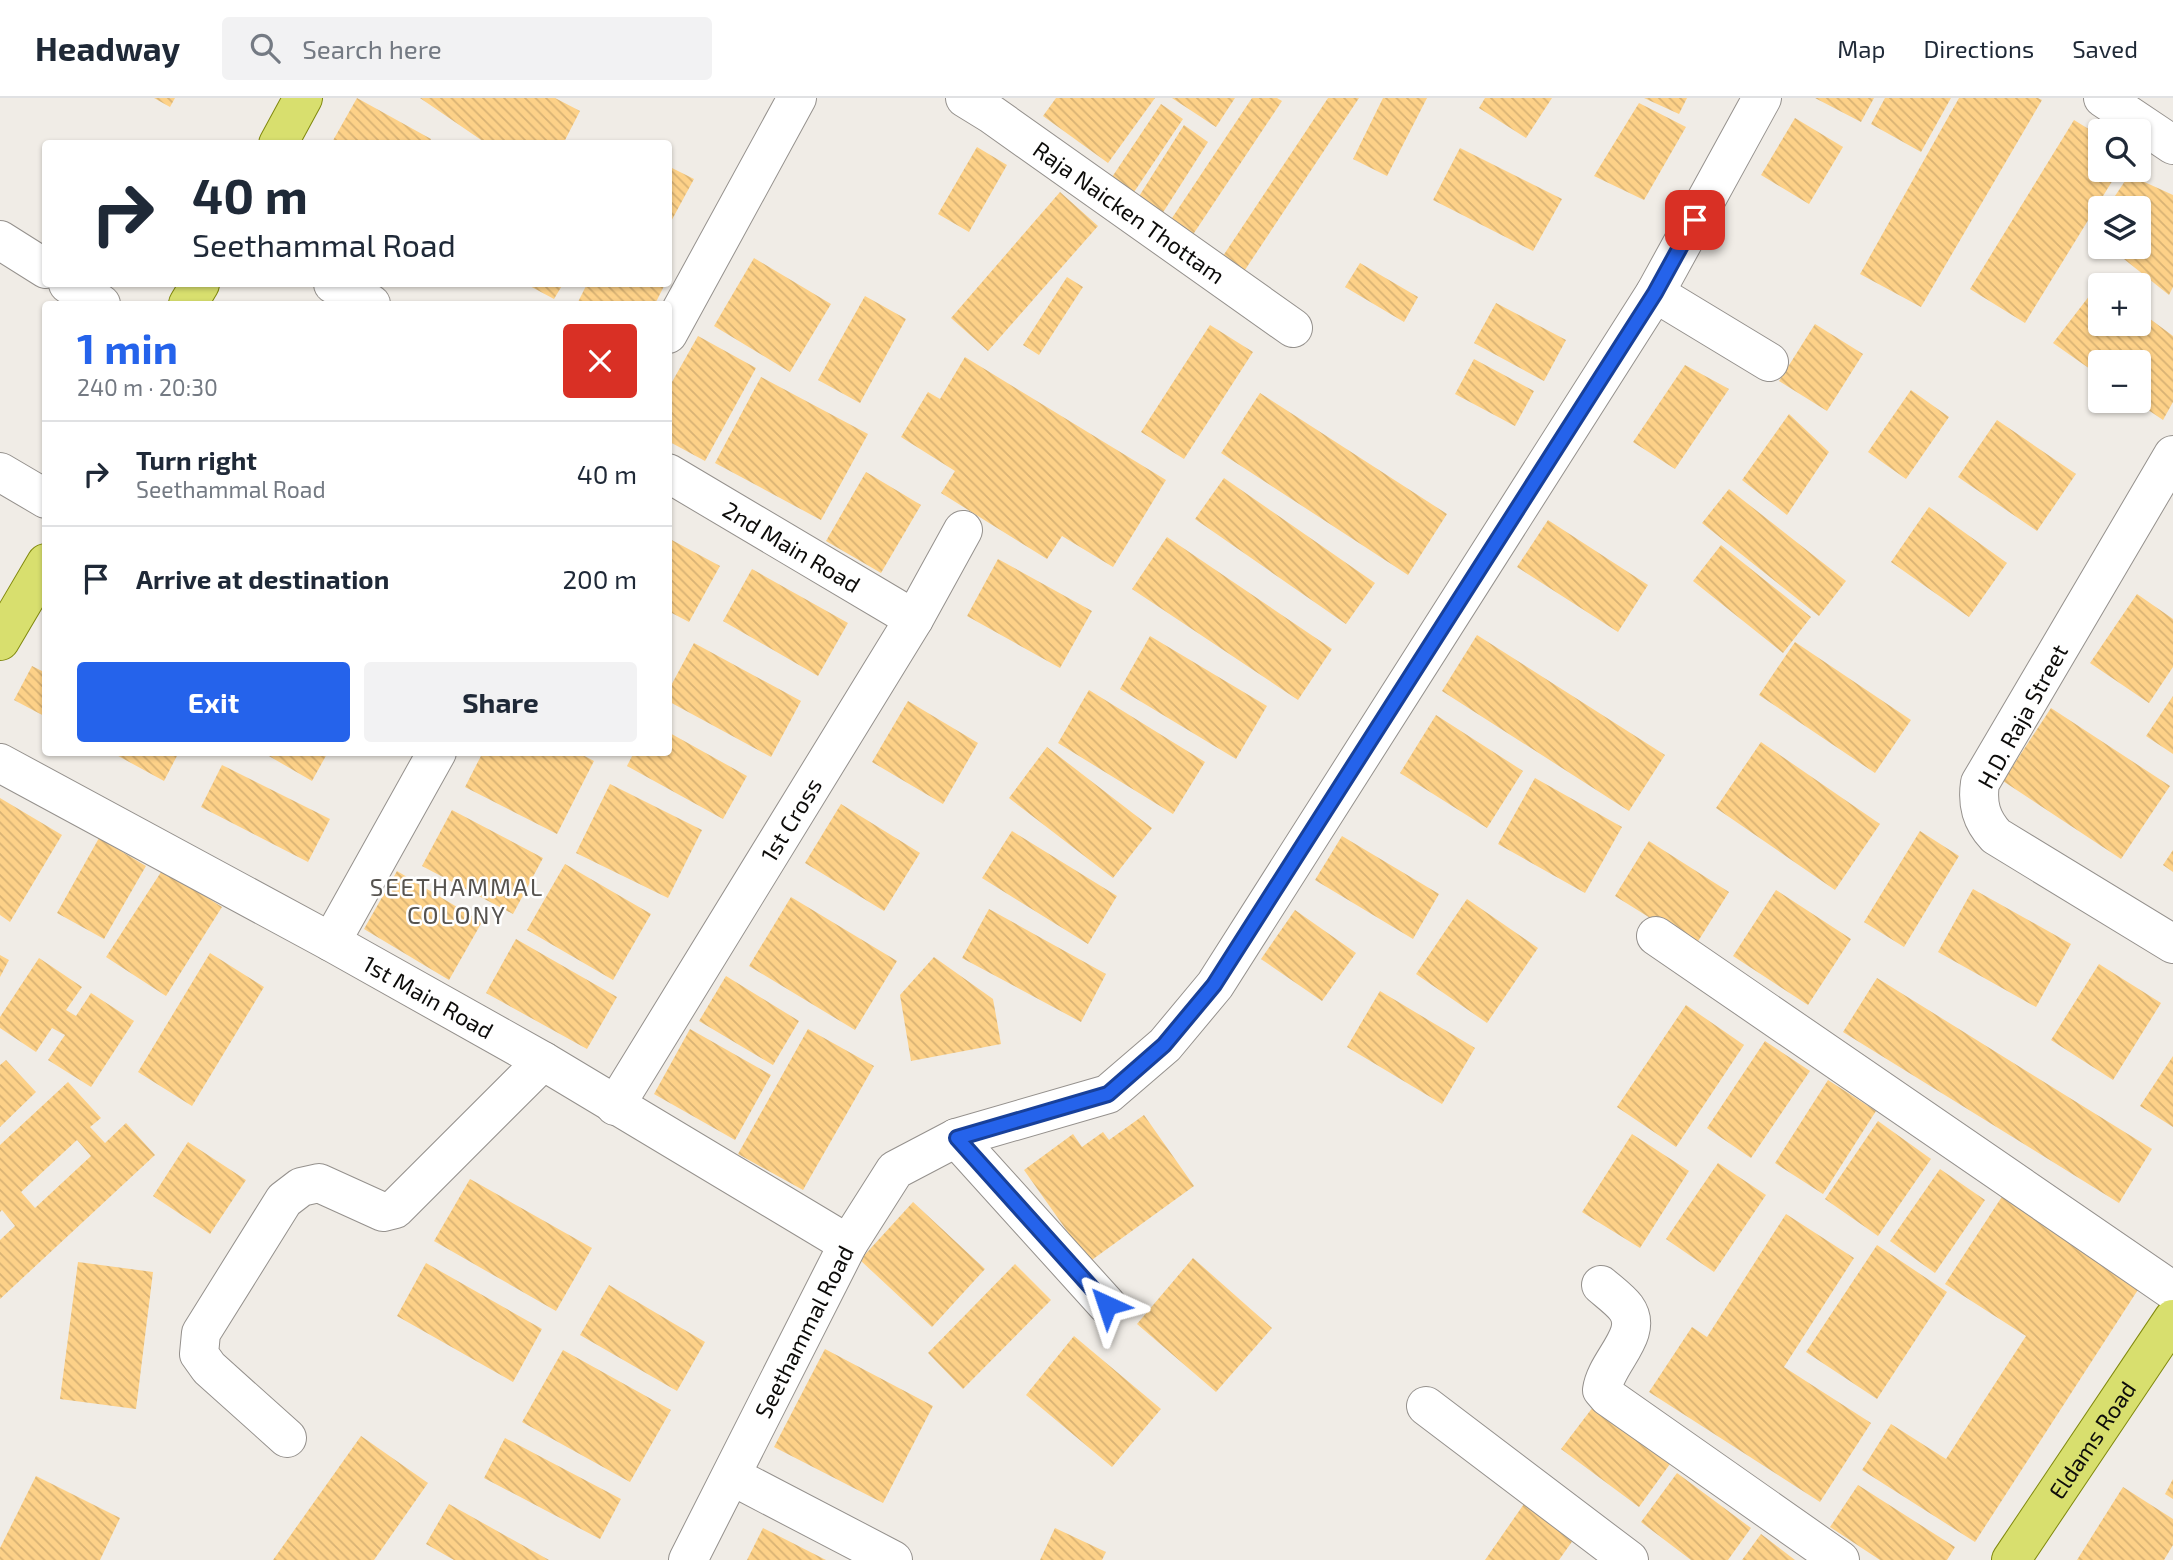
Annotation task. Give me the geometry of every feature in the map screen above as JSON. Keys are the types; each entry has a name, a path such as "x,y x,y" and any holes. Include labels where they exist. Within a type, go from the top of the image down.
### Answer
{"main road":[{"path":"280,140 303,98"},
{"path":"0,641 42,570"},
{"name":"Eldams Road","path":"2011,1560 2173,1319"}],"street":[{"path":"672,327 797,98"},
{"name":"Raja Naicken Thottam","path":"965,98 1293,328"},
{"name":"Seethammal Road","path":"688,1560 848,1244 895,1170 957,1138 1108,1094 1164,1045 1206,995 1655,293 1762,98"},
{"path":"2103,98 2173,145"},
{"path":"0,240 42,266"},
{"path":"73,287 96,301"},
{"path":"339,287 364,301"},
{"path":"1655,293 1769,362"},
{"name":"H.D. Raja Street","path":"2173,455 1980,783 1978,798 1987,827 1996,836 2173,944"},
{"path":"0,472 42,497"},
{"name":"2nd Main Road","path":"672,475 914,619"},
{"name":"1st Cross","path":"615,1106 914,619 963,530"},
{"path":"331,942 435,756"},
{"name":"1st Main Road","path":"0,763 331,942 543,1061 848,1244"},
{"path":"1656,936 2173,1291"},
{"path":"287,1438 209,1368 199,1354 201,1333 284,1200 301,1187 319,1183 383,1212 395,1209 543,1061"},
{"path":"957,1138 1107,1305"},
{"path":"1601,1286 1627,1309 1632,1322 1630,1338 1603,1379 1602,1390 1608,1397 1840,1560"},
{"path":"1426,1406 1629,1560"},
{"path":"732,1476 893,1560"}],"building":[{"path":"154,98 175,98 170,107"},
{"path":"357,98 431,139 431,140 333,140"},
{"path":"420,98 555,98 580,111 565,140 481,140"},
{"path":"1056,98 1155,98 1108,163 1043,116"},
{"path":"1172,98 1235,98 1216,127"},
{"path":"1252,98 1277,98 1282,101 1188,242 1166,227"},
{"path":"1328,98 1359,98 1239,279 1217,265"},
{"path":"1383,98 1427,98 1387,176 1353,159"},
{"path":"1485,98 1552,98 1526,138 1479,108"},
{"path":"1644,98 1687,98 1679,114"},
{"path":"1815,98 1874,98 1861,122"},
{"path":"1885,98 1951,98 1921,152 1871,124"},
{"path":"1959,98 2042,100 1921,307 1860,274"},
{"path":"1639,103 1686,127 1644,200 1594,176"},
{"path":"1161,104 1183,119 1130,198 1108,183"},
{"path":"1795,118 1843,147 1809,204 1761,175"},
{"path":"2074,120 2088,129 2088,182 2112,182 2103,196 2088,196 2088,220 2025,323 1970,289"},
{"path":"1184,125 1208,142 1155,225 1131,209"},
{"path":"977,147 1007,165 969,232 938,214"},
{"path":"1460,148 1562,199 1533,251 1433,200"},
{"path":"672,168 694,179 672,220"},
{"path":"2124,182 2144,182 2173,195 2173,287 2169,295 2151,281 2151,273 2142,273 2124,259 2151,259 2151,196 2115,196"},
{"path":"1060,192 1098,226 988,351 951,318"},
{"path":"754,258 831,304 790,372 714,326"},
{"path":"1360,263 1418,297 1404,322 1345,287"},
{"path":"1067,277 1083,287 1039,355 1023,345"},
{"path":"532,287 561,287 554,299"},
{"path":"586,287 664,287 656,301 578,301"},
{"path":"865,296 906,319 860,403 818,380"},
{"path":"2088,298 2088,336 2151,336 2151,320 2173,336 2173,402 2163,420 2151,412 2151,350 2088,350 2088,368 2053,343"},
{"path":"1496,303 1566,340 1544,381 1474,343"},
{"path":"1815,324 1863,354 1827,411 1779,381"},
{"path":"1210,325 1253,352 1184,459 1141,432"},
{"path":"698,336 756,368 705,461 672,443 672,382"},
{"path":"965,357 1166,480 1113,567 1062,536 1047,559 941,493 955,471 901,437 928,392 940,399"},
{"path":"1474,359 1534,391 1515,426 1455,394"},
{"path":"1685,365 1729,389 1675,469 1633,442"},
{"path":"761,377 868,434 821,520 715,463"},
{"path":"1911,390 1949,417 1906,479 1868,452"},
{"path":"1260,393 1447,514 1408,575 1221,453"},
{"path":"1789,414 1829,452 1787,515 1742,480"},
{"path":"1997,420 2076,474 2037,531 1958,477"},
{"path":"866,472 921,505 881,573 826,541"},
{"path":"1224,478 1375,583 1346,624 1195,519"},
{"path":"1729,489 1846,581 1819,616 1702,523"},
{"path":"1929,507 2007,563 1969,617 1891,562"},
{"path":"1548,520 1648,585 1618,632 1517,567"},
{"path":"1167,537 1332,649 1298,700 1132,589"},
{"path":"672,540 720,566 689,622 672,613"},
{"path":"1721,545 1811,617 1783,653 1693,581"},
{"path":"998,559 1092,611 1060,668 967,616"},
{"path":"752,569 848,623 818,676 723,621"},
{"path":"2137,594 2173,619 2173,667 2149,703 2090,663"},
{"path":"1477,635 1665,755 1629,811 1442,691"},
{"path":"1150,636 1267,706 1236,759 1120,689"},
{"path":"1795,642 1911,720 1875,773 1759,695"},
{"path":"694,643 801,701 771,757 672,703 672,684"},
{"path":"32,666 42,671 42,715 14,700"},
{"path":"1089,690 1205,762 1173,814 1058,743"},
{"path":"2173,696 2173,754 2146,736"},
{"path":"908,701 978,743 943,804 872,762"},
{"path":"2051,708 2170,786 2121,859 2003,781"},
{"path":"1436,715 1523,771 1487,828 1400,773"},
{"path":"672,734 747,776 723,819 627,766 632,756 672,756"},
{"path":"1761,742 1880,824 1835,890 1716,808"},
{"path":"1047,747 1152,828 1113,878 1009,798"},
{"path":"118,756 177,756 164,781"},
{"path":"269,756 326,756 312,781"},
{"path":"481,756 585,756 594,761 557,834 465,787"},
{"path":"222,765 330,819 308,862 201,807"},
{"path":"1535,778 1622,827 1585,893 1498,844"},
{"path":"610,784 702,830 668,898 576,853"},
{"path":"0,798 62,835 10,922 0,915"},
{"path":"841,804 920,853 884,911 805,863"},
{"path":"452,810 543,858 513,914 422,866"},
{"path":"1012,831 1117,896 1088,944 982,878"},
{"path":"1920,831 1959,856 1904,947 1864,922"},
{"path":"1342,836 1439,894 1413,939 1315,880"},
{"path":"99,838 146,866 104,939 57,913"},
{"path":"1649,841 1729,892 1695,946 1615,896"},
{"path":"2173,850 2173,872 2163,865"},
{"path":"565,864 651,914 613,980 527,930"},
{"path":"163,869 222,907 166,996 106,957"},
{"path":"397,871 482,922 449,980 364,929"},
{"path":"1973,889 2071,944 2036,1007 1938,952"},
{"path":"1776,890 1851,939 1808,1005 1733,956"},
{"path":"791,897 897,961 855,1030 749,966"},
{"path":"1467,899 1538,948 1487,1023 1416,974"},
{"path":"989,909 1106,974 1081,1022 962,958"},
{"path":"1295,910 1356,953 1322,1001 1261,959"},
{"path":"516,939 617,997 587,1049 486,993"},
{"path":"210,953 264,987 192,1106 138,1072"},
{"path":"0,955 9,960 0,977"},
{"path":"934,957 993,999 1001,1044 911,1061 900,995"},
{"path":"39,958 82,987 66,1010 76,1016 91,993 134,1021 91,1087 48,1060 65,1035 52,1028 36,1052 0,1028 0,1017"},
{"path":"2099,964 2161,1003 2113,1080 2051,1040"},
{"path":"726,976 799,1021 773,1065 699,1021"},
{"path":"1877,978 2152,1149 2119,1203 1843,1032"},
{"path":"1380,991 1475,1048 1442,1104 1347,1047"},
{"path":"1686,1005 1744,1045 1676,1147 1617,1107"},
{"path":"690,1029 771,1075 735,1140 654,1094"},
{"path":"808,1029 874,1066 803,1190 738,1154"},
{"path":"1765,1041 1810,1071 1751,1158 1707,1128"},
{"path":"2173,1056 2173,1127 2140,1106"},
{"path":"6,1060 36,1092 0,1127 0,1065"},
{"path":"1828,1080 1876,1111 1823,1194 1775,1163"},
{"path":"68,1082 101,1118 90,1127 105,1143 126,1123 155,1155 0,1299 0,1240 15,1226 2,1210 0,1212 0,1145","holes":["77,1140 91,1156 35,1208 21,1192"]},
{"path":"1144,1115 1194,1186 1089,1262 1024,1170 1073,1134 1082,1147 1103,1132 1109,1140"},
{"path":"1878,1121 1931,1159 1878,1236 1825,1199"},
{"path":"1632,1134 1689,1171 1640,1248 1582,1212"},
{"path":"188,1142 246,1180 210,1234 153,1196"},
{"path":"1718,1163 1766,1195 1714,1272 1666,1239"},
{"path":"1940,1169 1985,1200 1935,1273 1890,1241"},
{"path":"470,1179 592,1248 556,1311 434,1241"},
{"path":"2005,1192 2143,1282 1975,1542 1862,1470 1891,1424 1946,1459 2026,1336 1945,1284"},
{"path":"913,1202 985,1269 932,1327 860,1260"},
{"path":"1786,1214 1854,1258 1784,1367 1871,1423 1820,1502 1649,1392 1692,1327 1707,1337"},
{"path":"1877,1245 1947,1292 1877,1399 1806,1352"},
{"path":"1193,1258 1272,1328 1216,1392 1137,1324"},
{"path":"78,1262 153,1272 136,1409 60,1399"},
{"path":"426,1263 542,1329 513,1382 397,1316"},
{"path":"1015,1264 1051,1300 963,1389 928,1353"},
{"path":"609,1285 705,1342 677,1391 580,1335"},
{"path":"1074,1336 1161,1409 1112,1467 1026,1395"},
{"path":"825,1349 933,1406 883,1503 774,1447"},
{"path":"563,1350 671,1410 630,1482 522,1422"},
{"path":"1593,1407 1670,1464 1639,1507 1561,1449"},
{"path":"361,1436 428,1483 374,1560 273,1560"},
{"path":"505,1438 621,1499 600,1539 484,1478"},
{"path":"1677,1473 1751,1528 1728,1560 1691,1560 1641,1522"},
{"path":"36,1476 120,1518 100,1560 0,1560 0,1548"},
{"path":"2173,1479 2173,1499 2165,1494"},
{"path":"1858,1485 1955,1547 1947,1560 1880,1560 1830,1527"},
{"path":"2123,1487 2173,1519 2173,1545 2164,1560 2077,1560"},
{"path":"1526,1501 1576,1536 1559,1560 1485,1560"},
{"path":"449,1504 549,1560 454,1560 426,1544"},
{"path":"763,1528 826,1560 747,1560"},
{"path":"1055,1528 1106,1552 1102,1560 1040,1560"},
{"path":"1761,1534 1795,1560 1742,1560"}],"district":[{"name":"SEETHAMMAL COLONY","path":"457,900"}],"route":[{"path":"1107,1305 957,1138 1108,1094 1164,1045 1214,985 1655,293 1695,220"}]}
